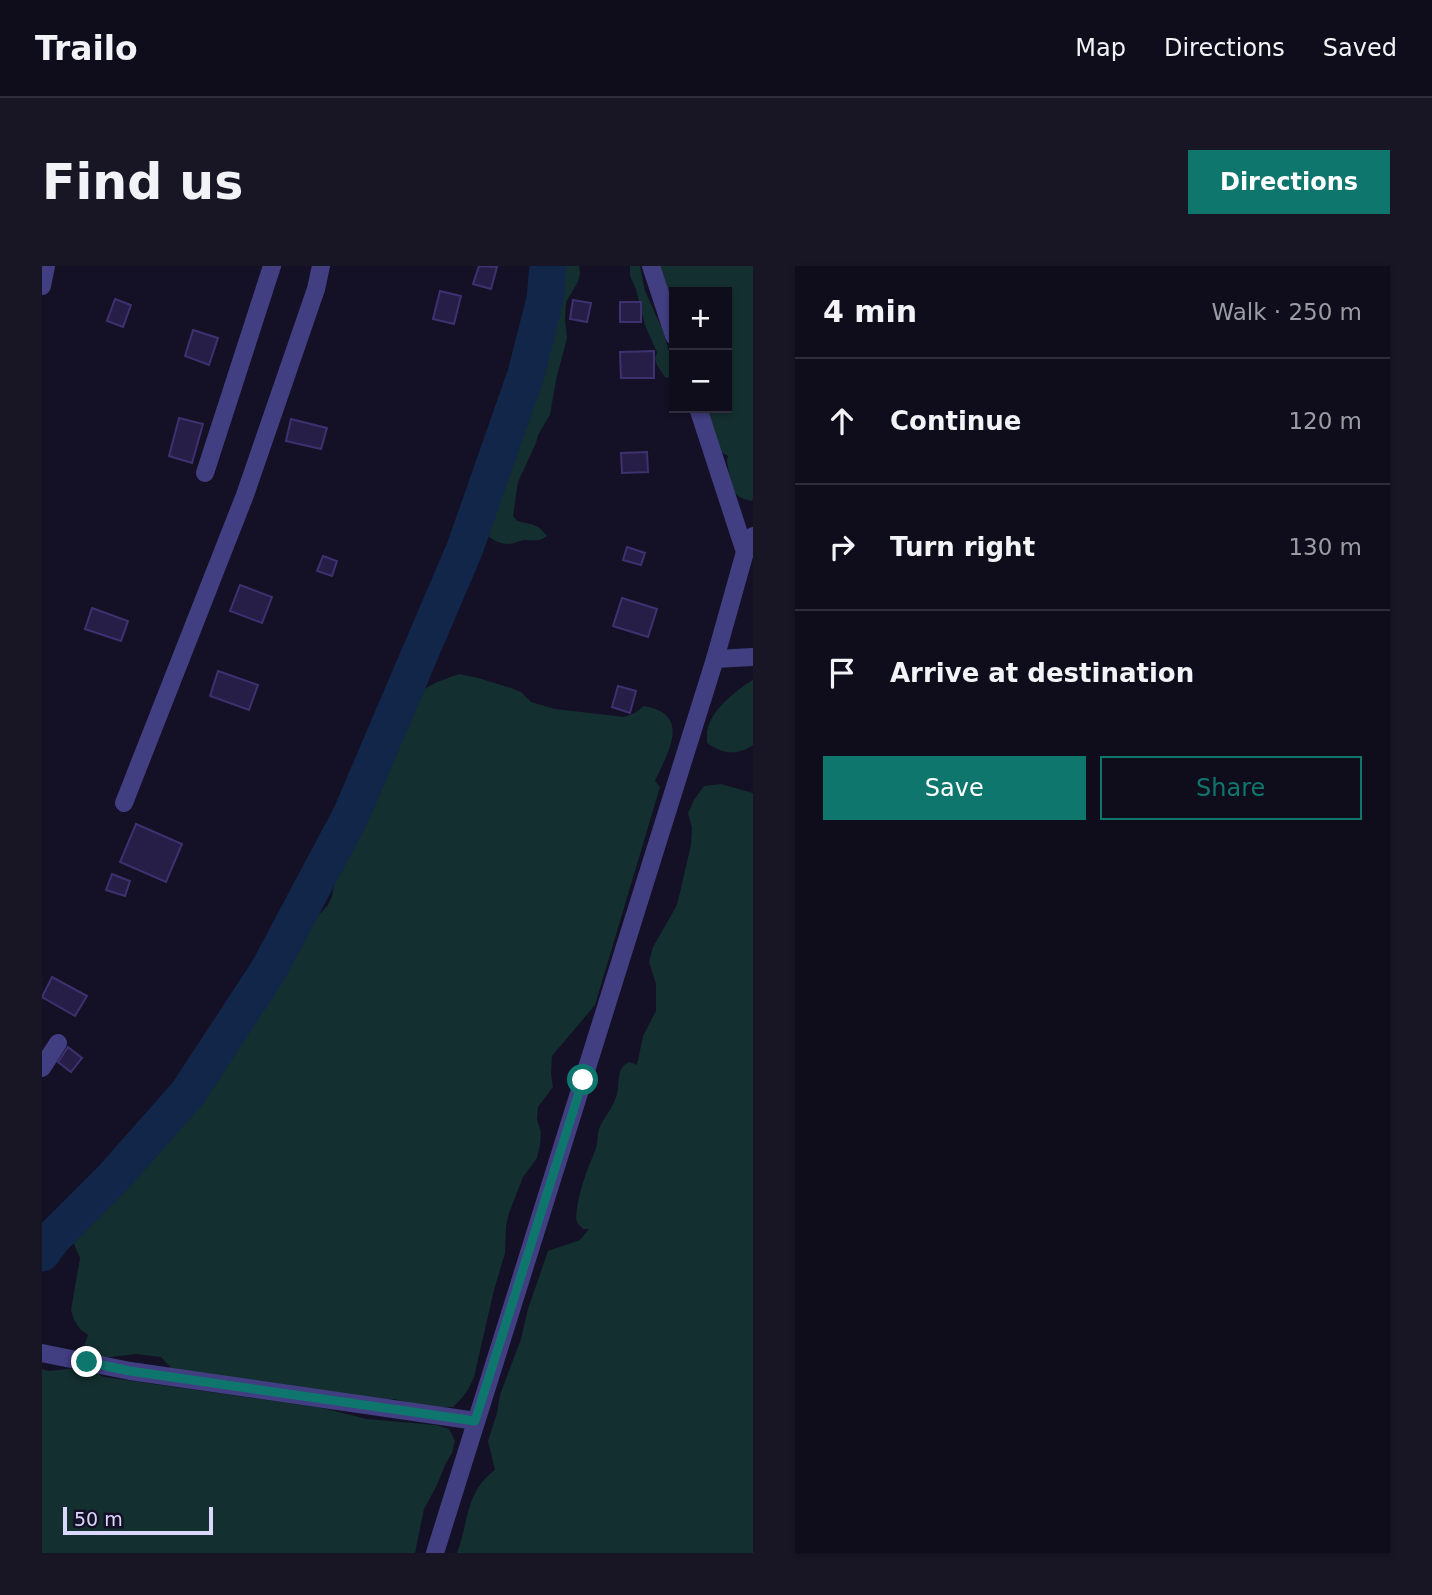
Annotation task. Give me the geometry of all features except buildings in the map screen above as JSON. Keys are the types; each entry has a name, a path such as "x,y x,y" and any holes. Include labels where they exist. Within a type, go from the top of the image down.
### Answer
{"street":[{"path":"42,286 46,266"},
{"path":"205,473 272,266"},
{"path":"124,803 245,495 312,302 321,266"},
{"path":"651,266 669,321"},
{"path":"435,1553 749,544 700,413"},
{"path":"715,659 753,657"},
{"path":"42,1068 58,1043"},
{"path":"43,1353 130,1371 475,1421"}],"green space":[{"path":"562,266 579,266 580,274 566,302 567,338 550,415 538,435 518,482 513,516 517,521 537,527 547,536 539,540 504,544 492,539 480,526 487,511 500,502 510,457 524,430 536,360 546,339"},
{"path":"630,266 640,266 645,291 669,352 669,378 665,377 657,365 657,352 645,325 630,276"},
{"path":"659,266 753,266 751,501 732,491 728,456 717,450 706,413 732,413 732,287 669,287 669,297"},
{"path":"459,674 511,688 521,692 531,702 555,709 624,717 644,706 659,710 668,717 672,726 670,747 655,781 660,787 595,1005 552,1056 553,1087 538,1107 537,1120 541,1132 537,1158 523,1177 509,1213 505,1253 470,1385 453,1407 429,1408 394,1399 371,1401 173,1370 161,1357 136,1354 103,1358 82,1352 88,1335 80,1329 71,1310 80,1258 71,1237 75,1227 101,1208 120,1182 144,1159 155,1138 187,1107 196,1087 228,1055 267,1004 276,986 284,956 300,942 310,924 328,905 336,875 345,856 351,815 359,810 374,789 385,760 399,743 403,733 403,712 415,694"},
{"path":"753,680 753,745 741,751 730,752 719,750 707,743 707,731 713,716 732,695"},
{"path":"721,784 753,793 753,1553 457,1553 473,1498 485,1479 495,1470 488,1441 500,1395 521,1339 528,1309 548,1251 580,1240 589,1229 583,1229 576,1219 580,1192 596,1148 599,1129 617,1095 621,1069 630,1062 637,1065 643,1036 656,1011 656,984 649,962 653,947 677,905 691,845 692,828 688,813 704,786"},
{"path":"79,1368 104,1377 322,1408 367,1419 436,1425 449,1429 455,1441 452,1453 424,1509 415,1553 42,1553 42,1369 49,1371"}],"waterway":[{"path":"42,1253 188,1093 268,971 351,815 465,548 526,374 545,299 548,266"}],"route":[{"path":"87,1362 130,1371 475,1421 583,1080"}]}
